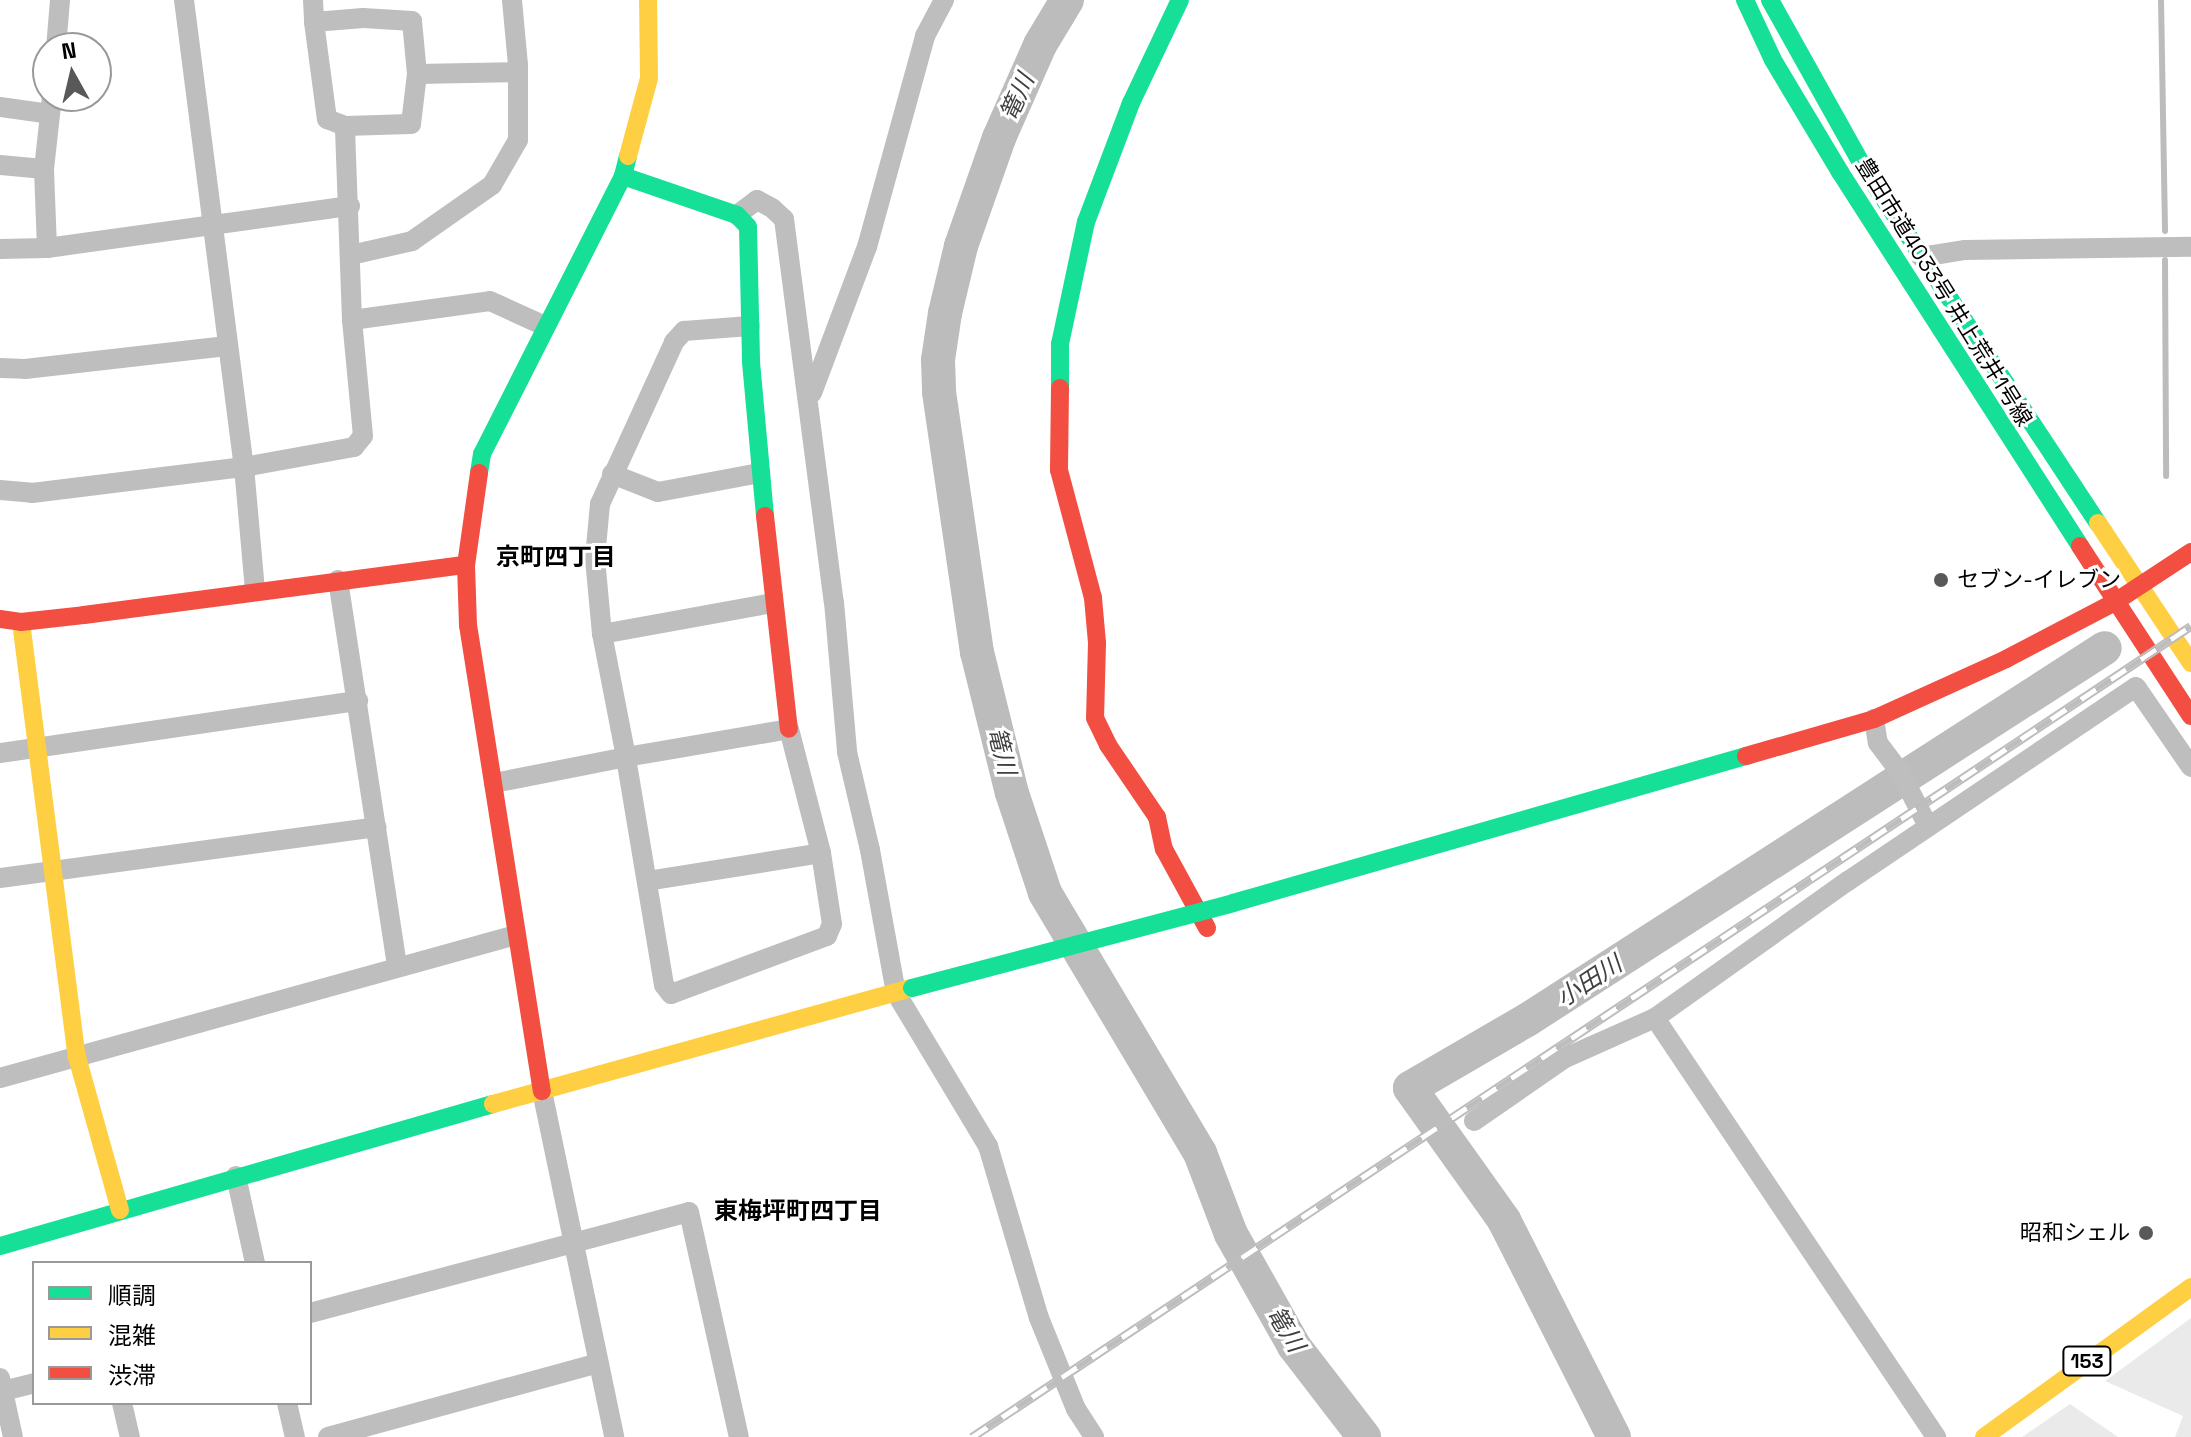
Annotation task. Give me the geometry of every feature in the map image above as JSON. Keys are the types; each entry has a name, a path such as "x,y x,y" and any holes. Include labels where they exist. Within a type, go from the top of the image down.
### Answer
{"main road":[{"path":"542,1091 468,625 466,565 482,454 623,176 649,78 648,0"},
{"path":"1180,0 1131,103 1086,222 1060,344 1059,470 1093,598 1097,643 1095,718 1108,745 1157,817 1164,849 1207,928"},
{"name":"豊田市道4033号 井上荒井1号線","path":"1745,0 1773,60 1832,160 2191,716"},
{"name":"豊田市道4033号 井上荒井1号線","path":"1770,0 1865,170 2191,663"},
{"path":"623,176 737,215 750,236 750,326 760,473 772,603 789,729"},
{"path":"0,1246 236,1176 904,990 1352,872 1874,719 2006,659 2115,602 2191,552"},
{"path":"0,619 21,622 466,565"},
{"path":"21,622 77,1057 120,1210"},
{"name":"153","path":"1984,1437 2191,1287"}],"street":[{"path":"57,32 60,0"},
{"path":"184,0 244,467 255,591"},
{"path":"313,0 314,22 327,119 345,126 411,124 417,74 412,21 398,18 314,22"},
{"path":"351,255 412,241 492,185 518,140 512,0"},
{"path":"809,404 814,380 847,308 867,247 925,36 944,0"},
{"path":"417,74 517,72"},
{"path":"0,107 32,106"},
{"path":"47,248 44,169 50,112"},
{"path":"0,490 32,493 244,467 354,447 363,436 352,320 345,126"},
{"path":"0,165 44,169"},
{"path":"737,215 757,200 784,219 834,602 847,752 904,990 988,1146 1039,1318 1076,1409 1094,1437"},
{"path":"0,249 47,248 350,206"},
{"path":"1921,257 1965,250 2191,247"},
{"path":"352,320 490,301 545,326"},
{"path":"494,783 626,757 789,729 821,853 832,924 827,936 671,994 664,985 626,757 602,634 595,535 600,504 674,342 684,331 750,326"},
{"path":"0,368 25,369 227,346"},
{"path":"612,474 658,492 760,473"},
{"path":"338,580 397,966"},
{"path":"602,634 772,603"},
{"path":"1474,1121 1565,1058 1655,1018 1928,826 2136,687 2191,767"},
{"path":"0,753 358,701"},
{"path":"1874,719 1878,743 1900,772 1928,826"},
{"path":"0,878 377,827"},
{"path":"647,881 821,853"},
{"path":"0,1078 516,935"},
{"path":"1655,1018 1936,1437"},
{"path":"542,1091 614,1437"},
{"path":"236,1176 255,1261"},
{"path":"312,1312 689,1212 739,1437"},
{"path":"328,1437 598,1363"},
{"path":"13,1437 1,1385 32,1383"},
{"path":"122,1405 130,1437"},
{"path":"287,1405 295,1437"}],"shaded area":[{"path":"2191,1318 2191,1437 2175,1437 2183,1416 2105,1381"},
{"path":"2070,1404 2118,1437 2022,1437"}],"waterway":[{"name":"篭川","path":"1067,0 1040,45 999,138 961,246 945,313 938,360 939,392 977,652 1012,793 1045,893 1200,1153 1231,1234 1294,1346 1364,1437"},
{"path":"2161,0 2165,231"},
{"path":"2165,260 2166,476"},
{"name":"小田川","path":"1614,1437 1504,1220 1410,1088 1527,1020 2105,648"}],"railway":[{"path":"972,1437 2191,626"}],"traffic: fast":[{"path":"1060,388 1060,344 1086,222 1131,103 1180,0"},
{"path":"1745,0 1773,60 1840,172 2080,546"},
{"path":"1770,0 1865,170 2098,523"},
{"path":"479,473 482,454 623,176 628,156"},
{"path":"623,176 737,215 748,227 751,362 765,516"},
{"path":"1233,903 1746,756"},
{"path":"912,988 1233,903"},
{"path":"0,1246 493,1104"}],"traffic: slow":[{"path":"628,156 649,78 648,0"},
{"path":"2098,523 2191,663"},
{"path":"21,622 77,1057 120,1210"},
{"path":"493,1104 912,988"},
{"path":"1984,1437 2191,1287"}],"traffic: jam":[{"path":"1060,388 1059,470 1093,598 1097,643 1095,718 1108,745 1157,817 1164,849 1207,928"},
{"path":"479,473 466,565 468,625 542,1091"},
{"path":"765,516 789,729"},
{"path":"2080,546 2191,716"},
{"path":"1746,756 1874,719 2006,659 2115,602 2191,552"},
{"path":"0,619 21,622 84,615 466,565"}],"place":[{"name":"セブン-イレブン","path":"1941,580"},
{"name":"昭和シェル","path":"2146,1233"}],"district":[{"name":"京町四丁目","path":"556,557"},
{"name":"東梅坪町四丁目","path":"798,1211"}]}
